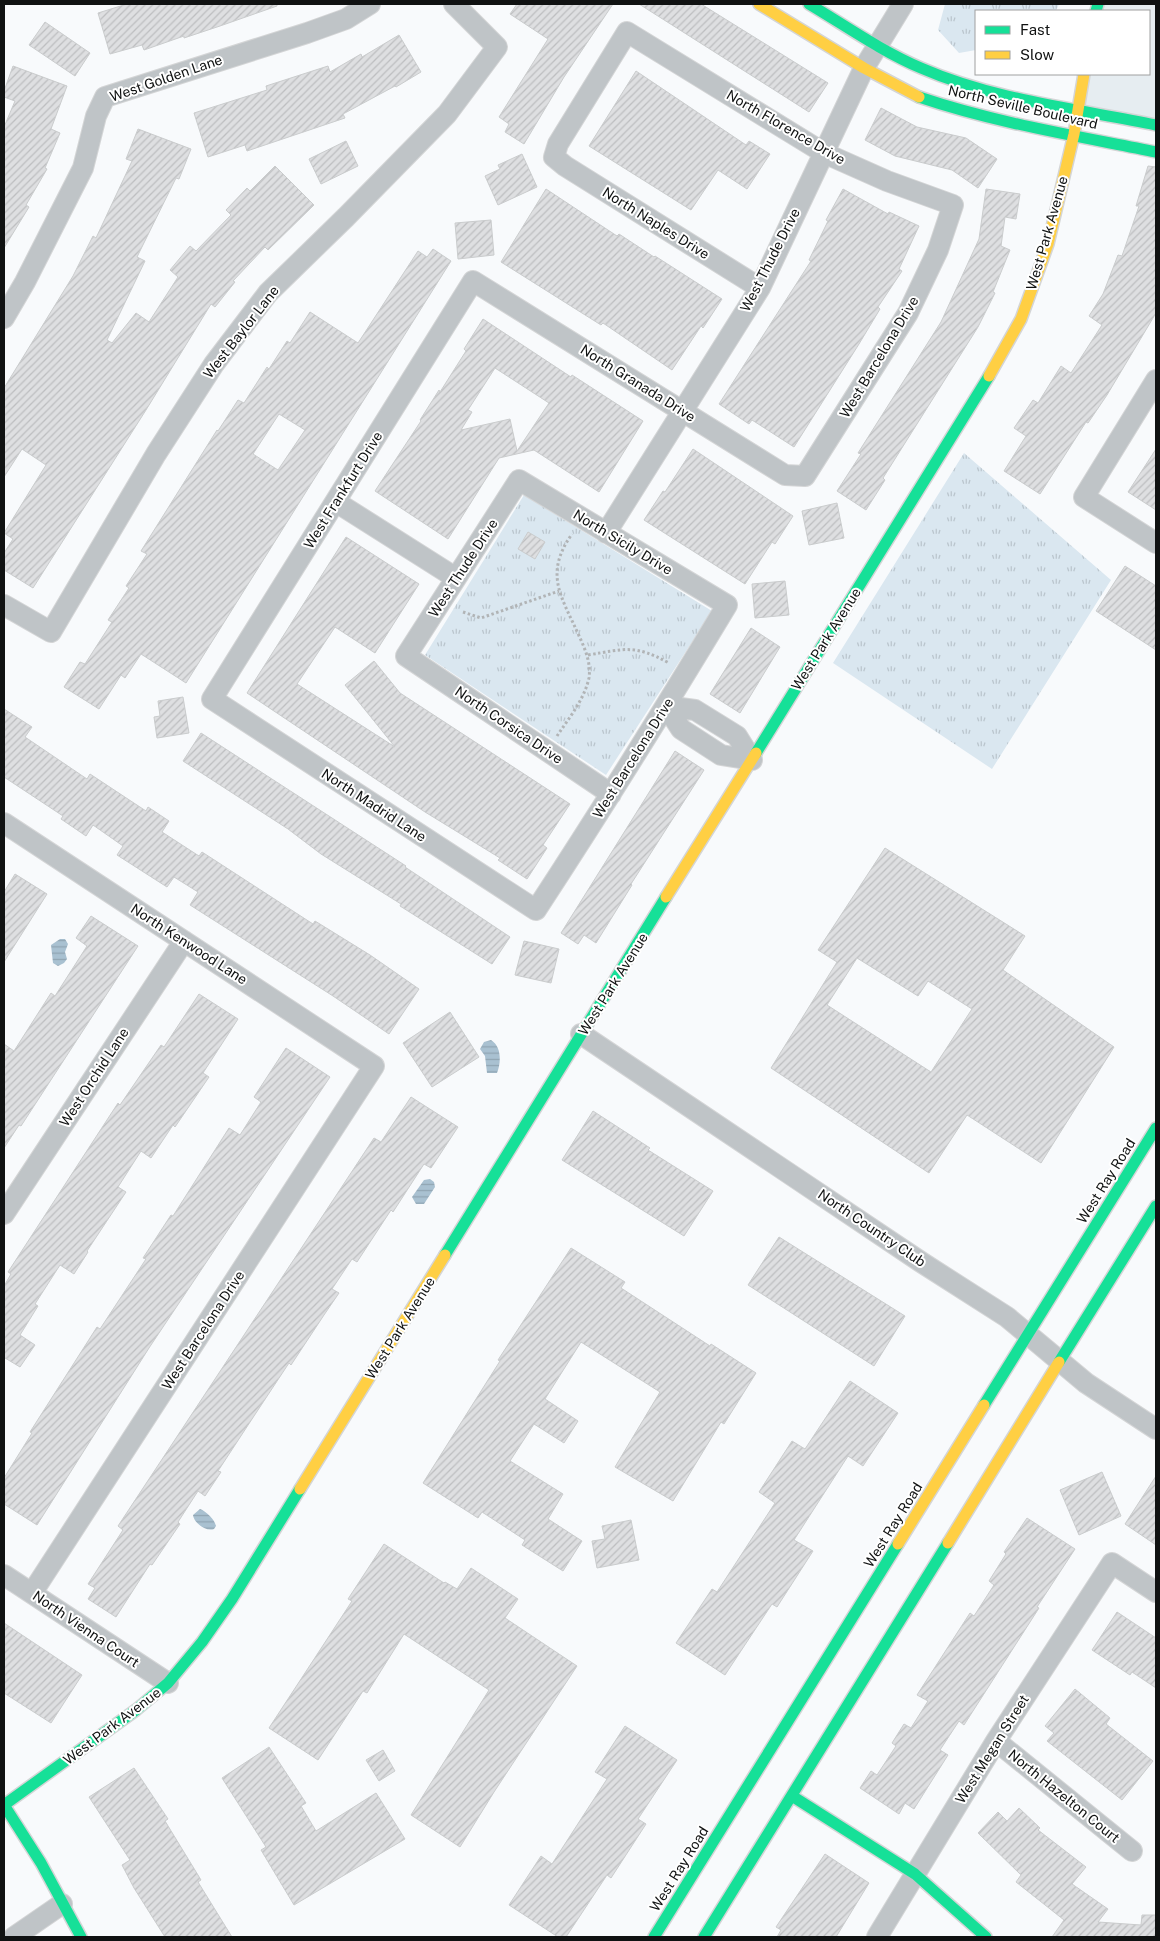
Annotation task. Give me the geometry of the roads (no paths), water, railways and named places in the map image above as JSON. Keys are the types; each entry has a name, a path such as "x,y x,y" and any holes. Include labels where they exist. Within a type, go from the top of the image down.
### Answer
{"street":[{"name":"West Golden Lane","path":"4,318 25,282 83,168 96,116 105,97 306,34 346,19 370,4"},
{"name":"West Baylor Lane","path":"4,605 51,632 156,454 214,364 268,293 448,114 497,47 454,4"},
{"name":"North Seville Boulevard","path":"759,4 892,84 951,108 1156,152"},
{"name":"North Seville Boulevard","path":"809,4 877,46 937,74 974,86 1156,125"},
{"name":"West Thude Drive","path":"606,533 760,288 864,68 903,4"},
{"name":"North Florence Drive","path":"554,157 558,144 627,32 824,153 887,181 953,205"},
{"name":"West Park Avenue","path":"4,1805 136,1710 168,1683 202,1642 232,1599 999,360 1021,319 1048,244 1074,134 1084,75"},
{"name":"North Naples Drive","path":"554,157 565,166 760,288"},
{"name":"West Barcelona Drive","path":"805,476 908,313 938,250 953,205"},
{"name":"North Granada Drive","path":"473,281 785,474 805,476"},
{"name":"West Frankfurt Drive","path":"212,700 473,281"},
{"path":"1156,380 1084,497 1156,543"},
{"name":"West Thude Drive","path":"406,656 519,480"},
{"name":"North Sicily Drive","path":"519,480 727,605"},
{"path":"336,502 456,578"},
{"name":"West Barcelona Drive","path":"536,910 612,794 727,605"},
{"name":"North Corsica Drive","path":"406,656 612,794"},
{"name":"North Madrid Lane","path":"212,700 536,910"},
{"path":"666,706 681,728 721,754 752,760"},
{"name":"North Kenwood Lane","path":"4,823 374,1066"},
{"name":"West Orchid Lane","path":"4,1214 184,941"},
{"name":"North Country Club","path":"582,1034 921,1262 1007,1316 1086,1383 1156,1429"},
{"name":"West Barcelona Drive","path":"32,1593 374,1066"},
{"name":"West Ray Road","path":"654,1937 1156,1128"},
{"path":"704,1937 1156,1206"},
{"name":"West Megan Street","path":"877,1937 996,1742 1112,1563 1156,1592"},
{"name":"North Vienna Court","path":"4,1575 168,1683"},
{"name":"North Hazelton Court","path":"996,1742 1132,1851"},
{"path":"792,1796 915,1874 986,1937"},
{"path":"4,1805 41,1864 81,1937"},
{"path":"14,1937 62,1904"}],"water":[{"path":"60,939 65,939 68,944 65,952 67,959 58,966 53,963 51,945"},
{"path":"491,1040 495,1043 500,1055 497,1073 487,1073 485,1056 480,1049 484,1042"},
{"path":"430,1179 434,1182 435,1187 424,1204 416,1204 412,1197 424,1180"},
{"path":"200,1509 214,1521 216,1526 214,1529 204,1528 196,1521 193,1515"}]}
